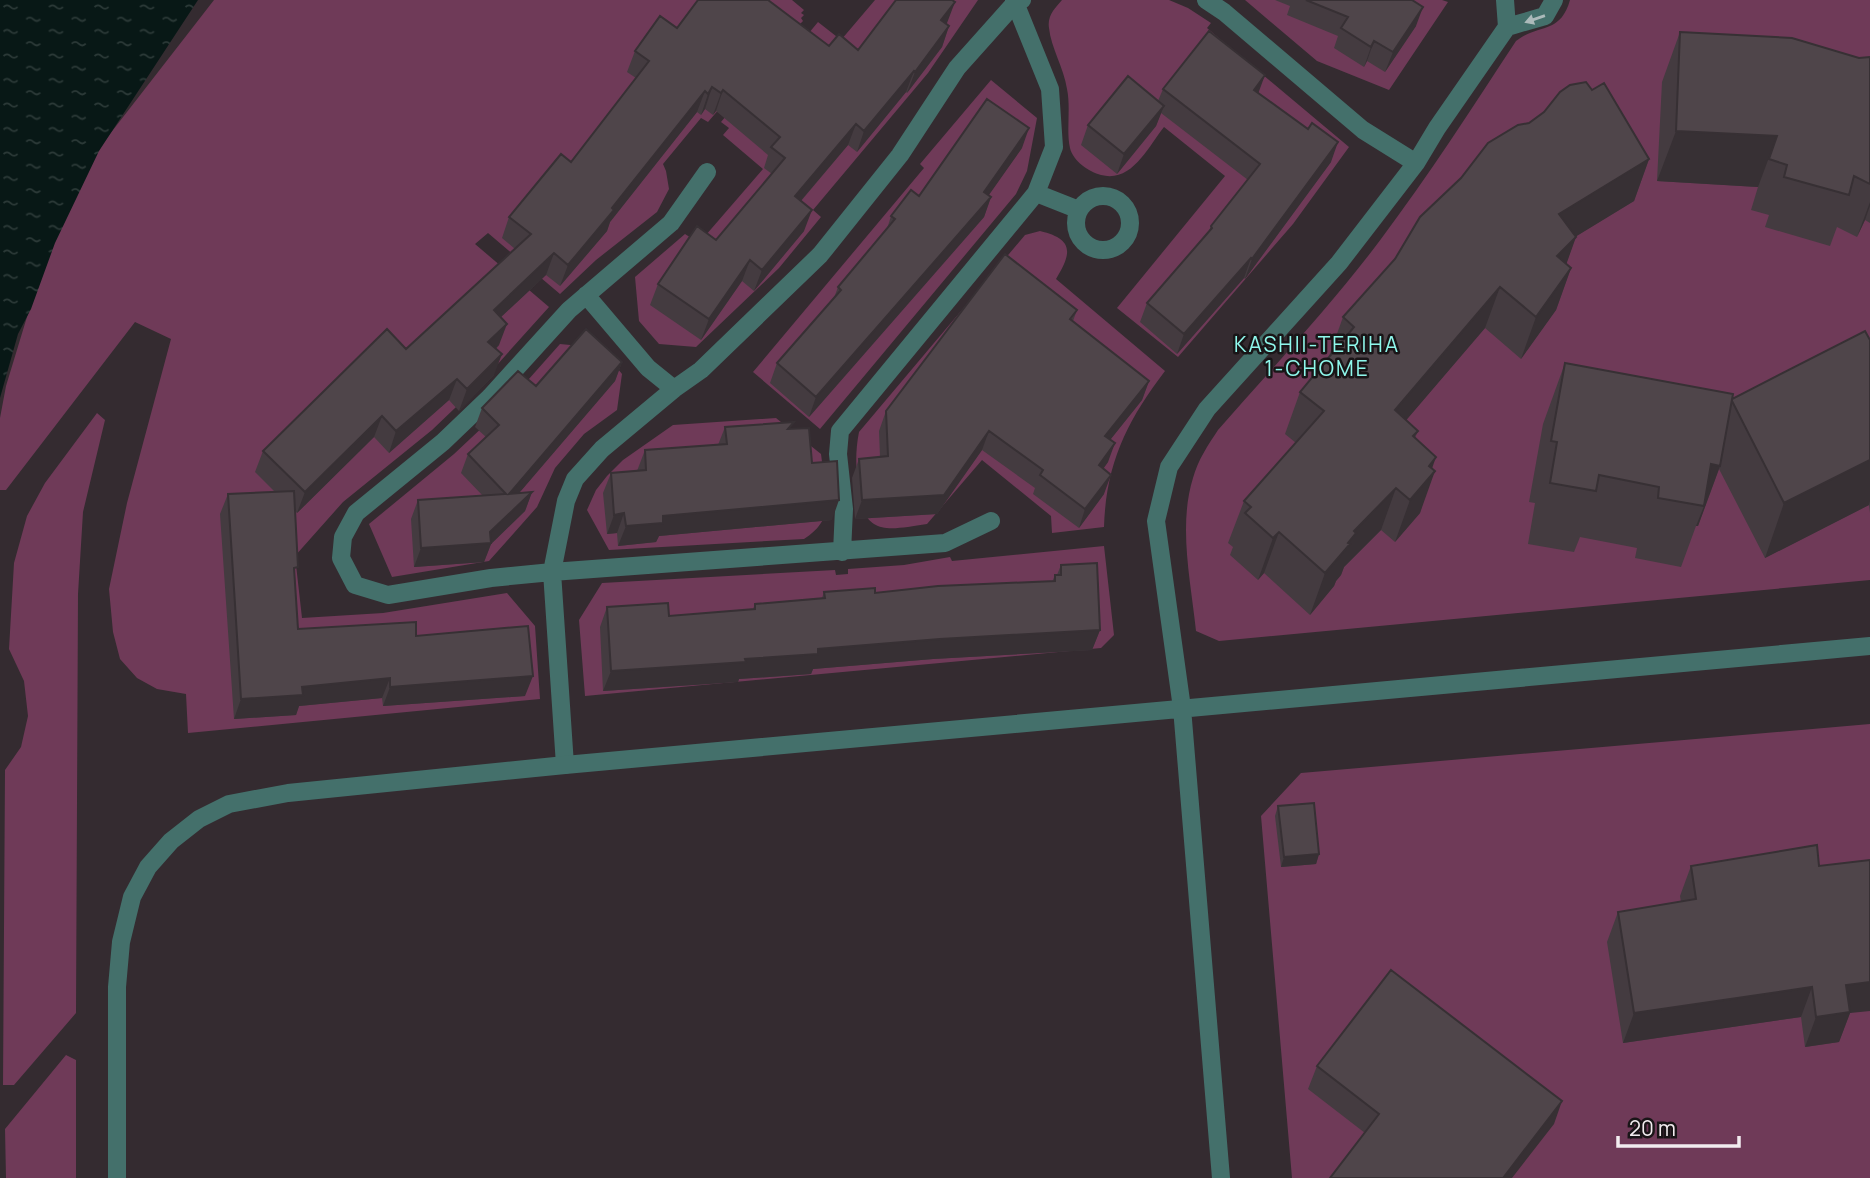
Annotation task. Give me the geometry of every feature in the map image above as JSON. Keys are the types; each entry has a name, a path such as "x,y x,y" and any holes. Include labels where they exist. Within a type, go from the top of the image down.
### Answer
{"street":[{"path":"1206,0 1224,12 1363,130 1416,163"},
{"path":"1221,1178 1182,708 1156,521 1169,467 1207,409 1339,262 1416,163 1507,27 1505,0"},
{"path":"1507,27 1545,16 1554,0"},
{"path":"565,765 552,572 566,501 575,479 602,449 701,370 820,255 900,155 957,68 1017,1 1050,89 1054,147 1036,193 839,431 838,454 844,509 842,552"},
{"path":"707,172 671,223 569,310 462,424 356,513 343,537 341,558 355,585 388,595 491,578 552,572 945,543 991,521"},
{"path":"1036,193 1079,210"},
{"path":"586,295 648,368 674,389"},
{"path":"117,1178 117,987 121,942 132,897 148,867 171,841 199,819 229,804 288,793 565,765 1870,646"}],"shaded area":[{"path":"214,0 792,0 804,10 801,13 804,15 801,18 803,21 757,65 708,122 701,118 663,164 669,189 657,212 596,260 560,294 488,233 475,244 549,307 478,386 432,430 343,502 295,556 302,618 383,613 507,593 535,626 540,699 188,733 186,694 157,689 137,678 120,659 113,632 109,589 127,503 171,339 135,322 6,490 0,490 0,418 6,386 47,251 99,148"},
{"path":"875,0 978,0 928,73 813,210 821,217 779,268 696,347 659,344 639,321 635,277 685,234 699,243 763,169 723,135 729,128 721,122 750,87 770,80 818,22 841,40"},
{"path":"1062,0 1169,0 1188,8 1211,23 1207,28 1349,147 1293,224 1178,357 1117,308 1225,176 1164,127 1138,162 1122,174 1101,175 1087,169 1078,161 1070,148 1067,89 1049,28 1050,16"},
{"path":"1245,0 1448,2 1389,90 1317,61"},
{"path":"1570,0 1870,0 1870,580 1219,641 1196,631 1187,554 1186,515 1193,478 1207,447 1218,430 1362,264 1433,166 1516,41 1555,24 1566,11"},
{"path":"991,80 1037,118 1027,171 1016,194 820,429 753,372 924,168 920,164"},
{"path":"1040,231 1059,238 1067,248 1065,262 1056,279 1165,371 1140,407 1121,444 1109,483 1104,527 1052,533 1051,516 982,460 927,524 889,528 872,523 861,504 858,488 856,460 859,432 1025,235"},
{"path":"560,344 601,348 622,374 617,410 584,434 555,468 537,507 489,561 392,577 369,524 454,454 503,408"},
{"path":"97,413 105,420 83,512 78,594 76,1013 14,1085 3,1085 5,770 21,747 28,716 24,681 9,649 14,563 27,516 45,483"},
{"path":"776,418 821,454 827,490 826,512 815,530 804,539 609,550 587,510 596,490 623,460 673,425"},
{"path":"1104,546 1114,635 1101,648 585,696 579,620 602,583 835,570 836,575 848,574 848,569 904,565 950,557 952,561"},
{"path":"1870,724 1870,1178 1292,1178 1261,816 1301,773"},
{"path":"66,1055 76,1060 76,1178 6,1178 5,1129"}],"water":[{"path":"0,0 198,0 99,151 55,243 31,309 18,334 0,398"}],"building":[{"path":"698,0 768,0 829,46 839,34 858,50 896,0 955,2 941,20 949,26 915,72 864,131 856,124 795,196 812,210 762,270 750,260 709,319 658,284 697,226 716,240 785,158 771,147 780,137 723,90 721,93 712,87 708,94 705,91 612,208 614,210 568,265 554,253 494,310 507,324 488,342 502,354 467,389 457,379 396,431 382,416 305,492 263,451 387,329 406,349 531,234 509,217 561,154 571,162 649,61 635,51 660,16 677,28"},
{"path":"1306,0 1412,0 1423,7 1393,52 1374,41 1371,47 1341,28 1348,17"},
{"path":"1209,31 1265,75 1254,90 1308,129 1312,123 1338,142 1252,259 1184,334 1147,303 1212,228 1260,164 1163,89"},
{"path":"1680,32 1792,38 1859,58 1870,57 1870,184 1854,176 1849,195 1784,177 1787,165 1769,159 1777,136 1676,131"},
{"path":"1128,76 1164,106 1124,154 1088,125"},
{"path":"1586,82 1592,90 1604,83 1649,159 1559,214 1576,237 1557,256 1571,268 1536,317 1500,287 1395,410 1418,431 1413,436 1436,457 1429,466 1435,471 1410,500 1396,488 1354,531 1356,533 1348,543 1350,544 1325,573 1279,532 1273,538 1245,513 1251,507 1244,501 1324,411 1300,392 1354,327 1343,317 1395,259 1420,217 1461,178 1488,143 1518,125 1529,123 1544,112 1560,92 1570,85"},
{"path":"987,99 1029,128 984,192 991,197 816,397 777,363 841,290 838,287 895,219 891,216 911,190 919,196"},
{"path":"1005,254 1077,310 1070,319 1149,381 1105,436 1115,443 1099,465 1111,475 1085,509 1040,475 1043,470 989,431 944,495 862,500 859,459 888,456 886,411"},
{"path":"586,329 622,362 509,494 532,492 490,532 491,543 421,548 418,500 506,494 468,454 499,425 482,408 518,371 536,386"},
{"path":"1865,331 1870,340 1870,460 1784,503 1732,399"},
{"path":"1565,363 1733,394 1720,466 1711,464 1704,506 1658,498 1659,487 1599,475 1596,491 1550,483 1557,442 1551,441"},
{"path":"794,422 788,429 809,428 812,463 837,461 839,500 663,516 663,523 626,526 624,513 614,515 611,473 646,470 645,450 727,444 725,427"},
{"path":"294,491 298,567 294,568 298,629 416,622 416,636 528,626 533,676 390,687 390,678 302,687 303,695 241,699 228,494"},
{"path":"1097,563 1100,630 818,649 818,654 745,659 746,662 611,671 607,607 668,603 669,616 755,609 755,604 825,598 824,592 875,588 875,593 938,586 1055,581 1055,575 1061,575 1061,565"},
{"path":"1314,803 1319,854 1284,857 1278,806"},
{"path":"1817,845 1819,866 1870,860 1870,982 1846,985 1850,1012 1816,1017 1812,987 1634,1013 1618,912 1696,899 1691,866"},
{"path":"1391,970 1562,1101 1503,1178 1330,1178 1379,1114 1317,1066"}],"district":[{"name":"KASHII-TERIHA 1-CHOME","path":"1317,357"}]}
